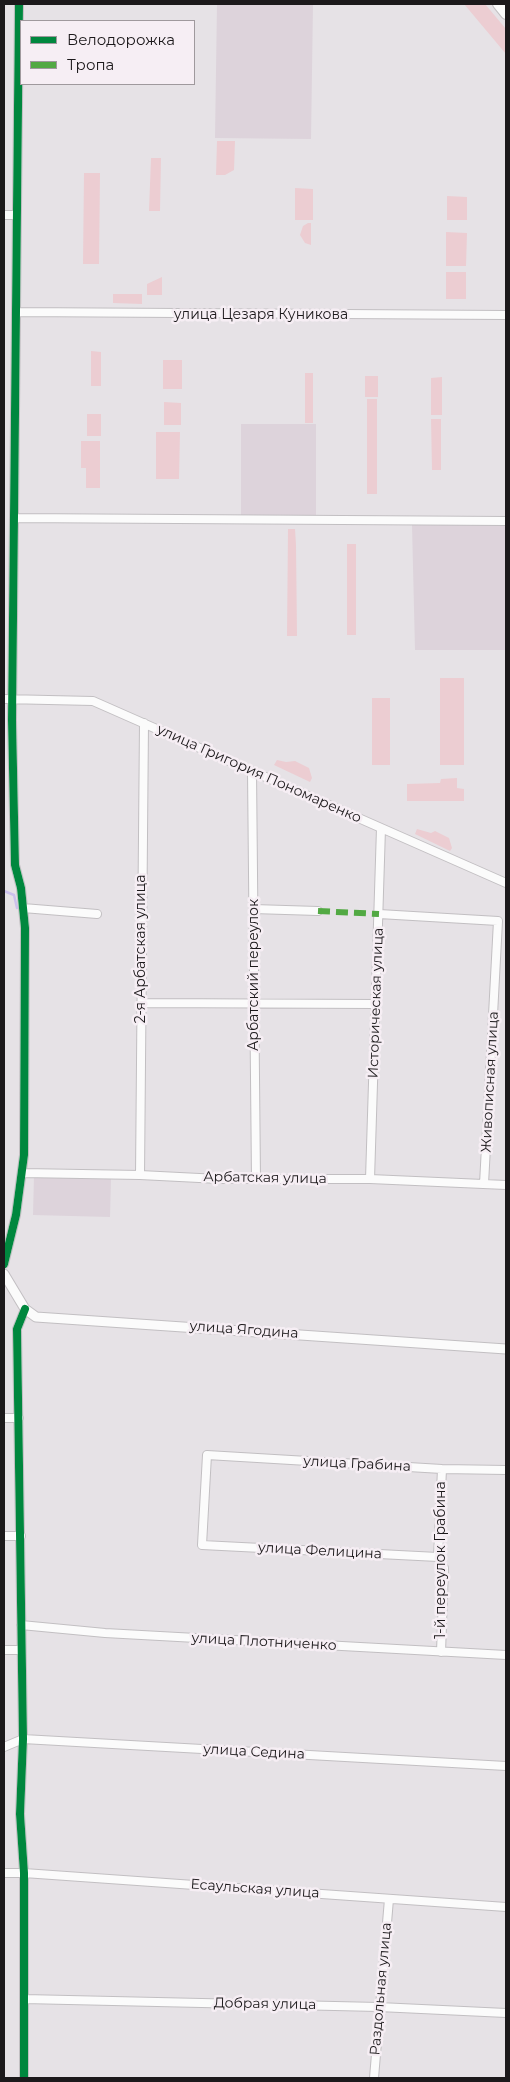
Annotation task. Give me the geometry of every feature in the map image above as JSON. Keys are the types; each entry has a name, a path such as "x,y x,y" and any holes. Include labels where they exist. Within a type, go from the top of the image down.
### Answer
{"main road":[{"path":"498,4 506,14"}],"street":[{"path":"4,1264 16,1215 23,1173 25,928 21,888 15,865 12,700 19,4"},
{"path":"4,215 17,215"},
{"name":"улица Цезаря Куникова","path":"16,312 506,315"},
{"path":"14,518 506,521"},
{"name":"улица Григория Пономаренко","path":"4,700 93,701 506,883"},
{"name":"2-я Арбатская улица","path":"140,1174 144,723"},
{"name":"Арбатский переулок","path":"252,771 256,1180"},
{"path":"4,813 13,814"},
{"name":"Историческая улица","path":"370,1179 381,828"},
{"path":"23,908 96,914"},
{"path":"253,909 318,912"},
{"name":"Живописная улица","path":"379,914 498,921 484,1184"},
{"path":"141,1003 376,1004"},
{"name":"Арбатская улица","path":"23,1173 140,1174 256,1180 370,1179 506,1185"},
{"path":"4,1274 25,1309 17,1329 23,1739 20,1814 24,1872 24,2078"},
{"name":"улица Ягодина","path":"25,1309 36,1317 506,1349"},
{"path":"4,1418 19,1418"},
{"name":"улица Грабина","path":"202,1545 207,1455 442,1469 506,1470"},
{"name":"1-й переулок Грабина","path":"441,1652 444,1568 438,1557 442,1469"},
{"path":"4,1536 20,1536"},
{"name":"улица Фелицина","path":"202,1545 438,1557"},
{"name":"улица Плотниченко","path":"21,1625 105,1633 506,1655"},
{"path":"4,1650 21,1650"},
{"name":"улица Седина","path":"4,1747 23,1739 506,1766"},
{"name":"Есаульская улица","path":"4,1873 24,1872 506,1907"},
{"name":"Раздольная улица","path":"374,2078 389,1899"},
{"name":"Добрая улица","path":"24,1999 379,2006 506,2013"}],"shaded area":[{"path":"217,4 313,4 311,139 215,138"},
{"path":"464,4 485,4 506,29 506,54"},
{"path":"217,141 235,141 234,170 225,175 216,175"},
{"path":"151,158 161,158 160,211 149,211"},
{"path":"84,173 100,173 99,264 83,264"},
{"path":"295,188 313,189 313,220 295,220"},
{"path":"447,196 467,197 467,220 447,220"},
{"path":"311,223 311,245 305,243 300,235 303,226"},
{"path":"446,232 467,233 466,266 446,266"},
{"path":"446,272 466,272 466,299 446,299"},
{"path":"162,277 162,295 147,295 147,284"},
{"path":"113,294 142,294 142,304 113,303"},
{"path":"91,351 101,352 101,386 91,386"},
{"path":"163,360 182,360 182,389 163,389"},
{"path":"305,373 313,373 313,423 305,423"},
{"path":"365,376 378,376 378,397 365,397"},
{"path":"442,377 442,415 431,415 431,378"},
{"path":"367,399 377,399 377,494 367,494"},
{"path":"164,402 181,403 181,425 164,425"},
{"path":"87,414 101,414 101,436 87,436"},
{"path":"431,419 441,419 441,470 432,470"},
{"path":"241,424 316,424 316,515 241,515"},
{"path":"156,432 180,432 179,479 156,479"},
{"path":"81,441 100,441 100,488 86,488 86,468 81,468"},
{"path":"412,525 506,525 506,650 415,650"},
{"path":"288,529 295,529 297,636 287,636"},
{"path":"347,544 356,544 356,635 347,635"},
{"path":"440,678 464,678 464,765 440,765"},
{"path":"372,698 390,698 390,765 372,765"},
{"path":"277,760 295,761 309,768 312,778 310,782 274,765"},
{"path":"457,778 457,788 464,789 464,801 407,801 407,784 440,783 441,779"},
{"path":"417,829 431,833 435,831 449,838 452,848 450,851 415,834"},
{"path":"34,1176 111,1178 110,1217 33,1215"}],"waterway":[{"path":"4,891 14,895 17,908"}],"marked path":[{"path":"318,911 379,914"}],"cycle path":[{"path":"4,1264 16,1215 24,1155 25,928 21,888 15,865 12,720 19,4"},
{"path":"24,2078 24,1873 20,1814 23,1739 17,1329 25,1309"}]}
